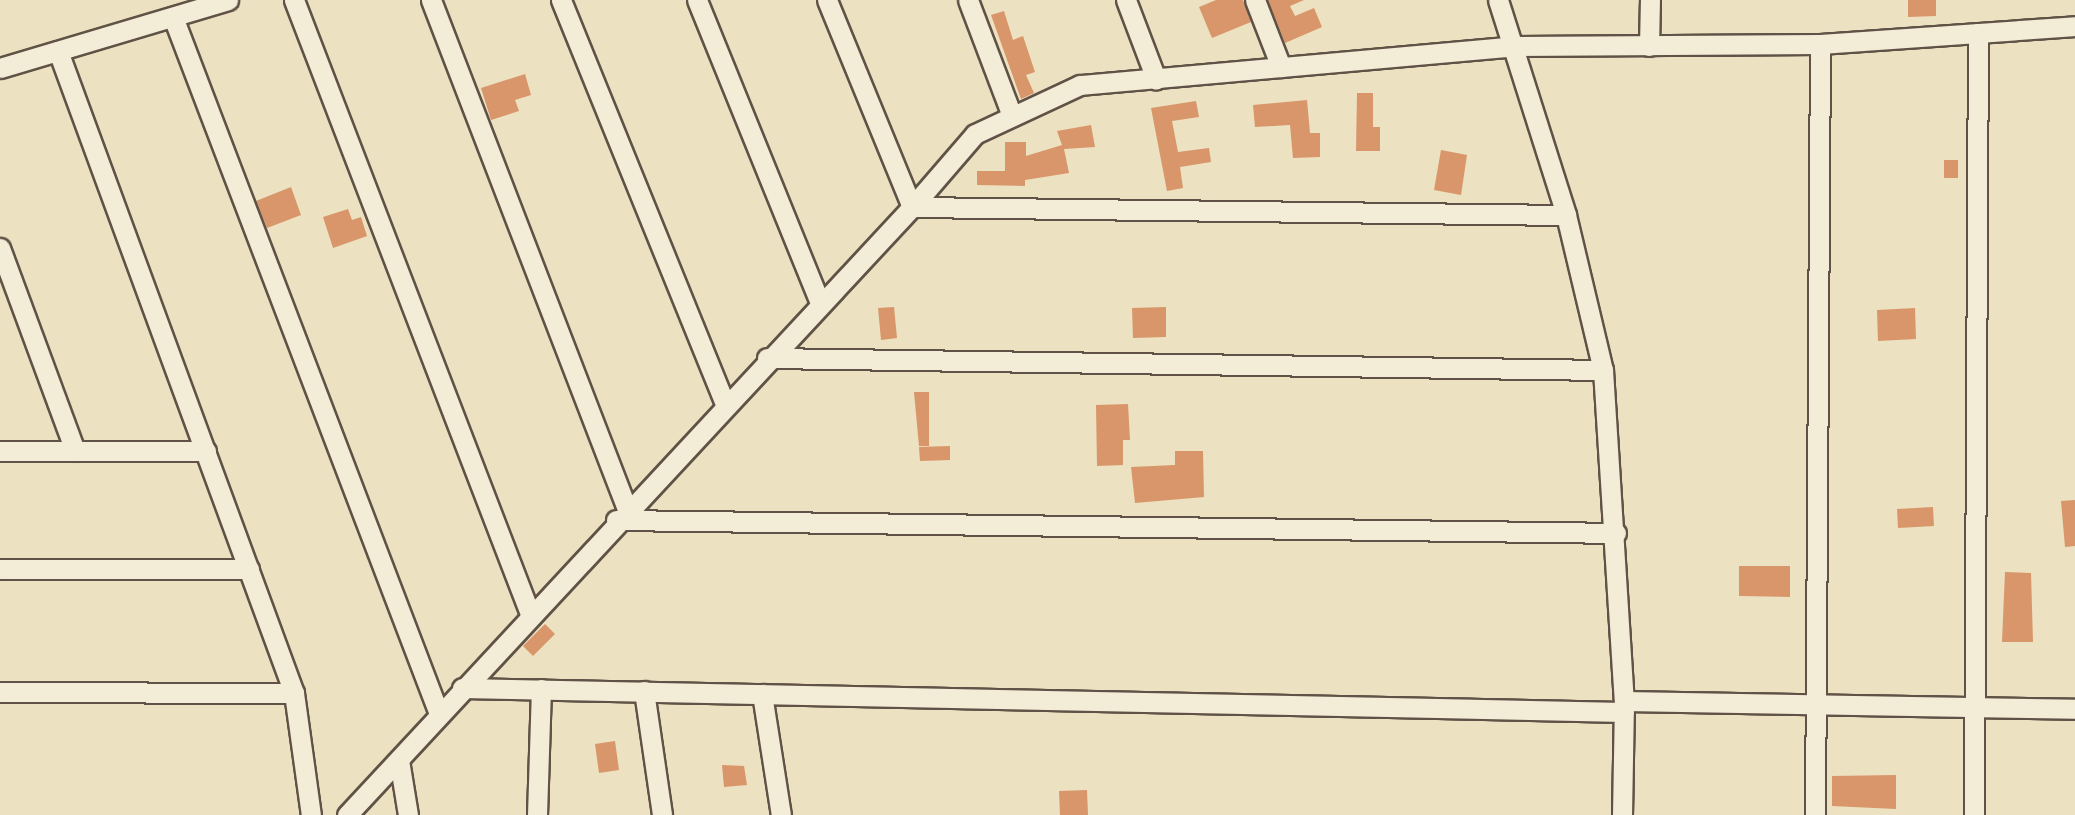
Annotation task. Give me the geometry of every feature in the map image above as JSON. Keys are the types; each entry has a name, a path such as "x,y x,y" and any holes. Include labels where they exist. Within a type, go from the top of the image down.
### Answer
{"street":[{"path":"0,68 228,0"},
{"path":"294,0 530,614"},
{"path":"431,0 622,515"},
{"path":"561,0 725,404"},
{"path":"697,0 820,303"},
{"path":"827,0 912,207"},
{"path":"968,0 1012,116"},
{"path":"1126,0 1156,79"},
{"path":"1255,0 1281,67"},
{"path":"1498,0 1516,46 1566,215 1603,370 1616,533 1624,707 1622,815"},
{"path":"1649,46 1650,0"},
{"path":"173,16 439,714"},
{"path":"347,815 767,358 912,207 975,134 1012,116 1080,85 1516,46 1820,44 2075,26"},
{"path":"1974,815 1978,33"},
{"path":"1815,815 1820,44"},
{"path":"58,51 294,693 311,815"},
{"path":"912,207 1566,215"},
{"path":"0,248 75,451"},
{"path":"767,358 1603,370"},
{"path":"0,451 206,452"},
{"path":"622,515 1616,533"},
{"path":"0,569 249,569"},
{"path":"462,688 1624,707 1816,705 2075,709"},
{"path":"537,815 541,689"},
{"path":"644,691 662,815"},
{"path":"0,692 294,693"},
{"path":"762,694 781,815"},
{"path":"399,760 408,815"}],"building":[{"path":"1216,0 1243,0 1251,22 1212,38 1199,7"},
{"path":"1268,0 1304,0 1290,6 1295,16 1314,8 1322,27 1285,43"},
{"path":"1908,0 1936,0 1936,16 1908,17"},
{"path":"1004,11 1013,40 1023,36 1035,72 1026,75 1034,93 1021,99 991,15"},
{"path":"525,74 531,95 515,100 519,111 491,120 481,88"},
{"path":"1357,93 1373,93 1373,127 1380,127 1380,151 1356,151"},
{"path":"1307,100 1310,133 1320,133 1320,157 1293,158 1290,125 1255,127 1253,105"},
{"path":"1196,101 1199,117 1172,121 1178,152 1209,148 1211,162 1180,167 1183,188 1167,191 1151,108"},
{"path":"1091,125 1095,147 1064,149 1069,173 1025,180 1025,186 977,185 977,171 1005,171 1005,142 1026,142 1026,156 1062,145 1057,131"},
{"path":"1441,150 1467,155 1461,195 1434,190"},
{"path":"1944,160 1958,160 1958,178 1944,178"},
{"path":"291,187 301,215 267,228 256,201"},
{"path":"348,209 352,220 361,217 367,236 333,248 323,217"},
{"path":"894,307 897,338 881,340 878,308"},
{"path":"1166,307 1166,337 1133,338 1132,308"},
{"path":"1915,308 1916,339 1878,341 1877,310"},
{"path":"914,392 929,392 929,446 919,446"},
{"path":"1128,404 1130,440 1123,440 1123,465 1097,466 1096,405"},
{"path":"950,446 950,460 920,461 919,447"},
{"path":"1175,451 1203,451 1204,497 1135,503 1131,467 1175,465"},
{"path":"2075,500 2075,546 2065,547 2061,501"},
{"path":"1933,507 1934,526 1898,528 1897,509"},
{"path":"1739,566 1790,566 1790,597 1739,596"},
{"path":"2005,572 2031,573 2033,642 2002,642"},
{"path":"545,624 555,634 533,656 523,646"},
{"path":"615,741 619,770 599,773 595,744"},
{"path":"722,765 744,766 747,785 724,787"},
{"path":"1896,775 1896,809 1832,806 1832,776"},
{"path":"1087,790 1088,815 1060,815 1059,791"}]}
